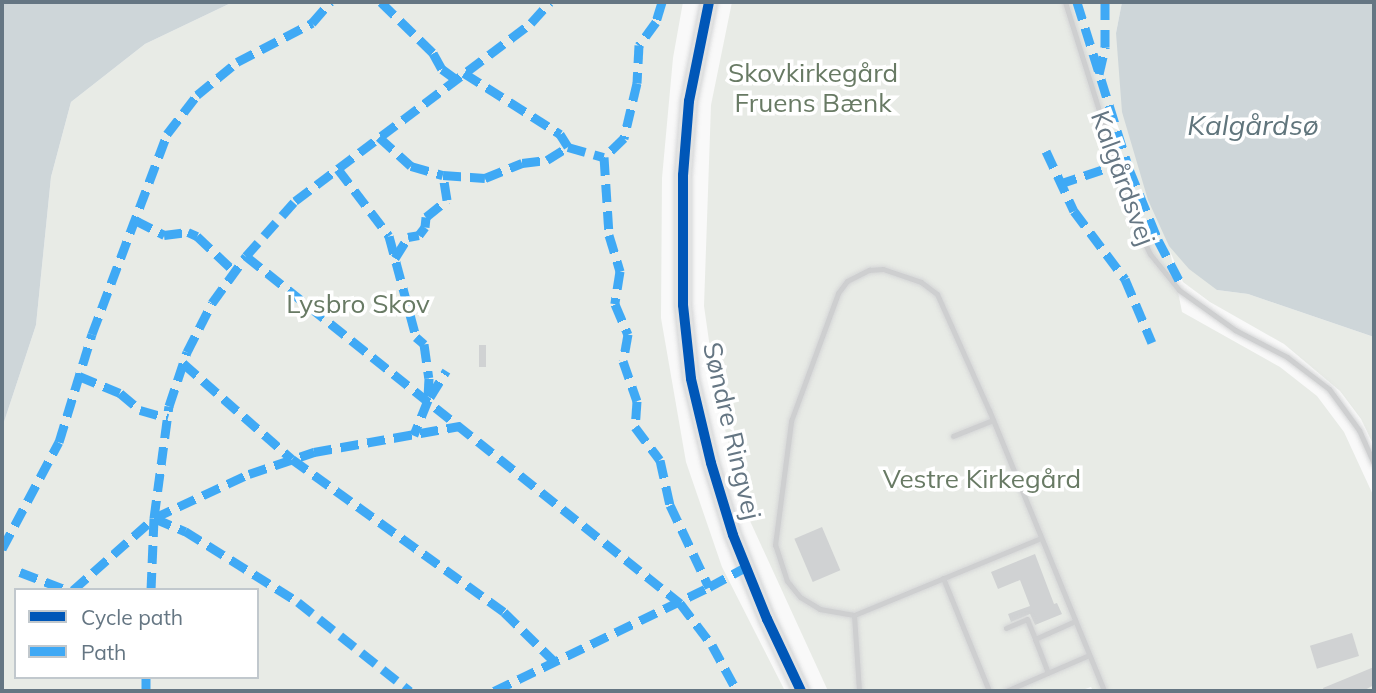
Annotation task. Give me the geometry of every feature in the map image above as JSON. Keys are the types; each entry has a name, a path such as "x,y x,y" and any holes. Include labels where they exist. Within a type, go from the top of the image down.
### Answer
{"main road":[{"name":"Søndre Ringvej","path":"709,2 689,101 683,175 683,305 691,379 711,463 733,535 767,619 801,691"}],"lane":[{"name":"Kalgårdsvej","path":"1065,2 1133,219 1150,254 1179,290 1235,330 1287,357 1329,389 1359,430 1374,464"},
{"path":"1041,538 854,615 820,609 800,597 786,582 775,545 791,421 838,292 848,281 869,270 883,269 921,282 937,294 993,420 1104,691"},
{"path":"953,436 993,420"},
{"path":"943,578 989,691"},
{"path":"854,615 859,691"},
{"path":"1006,628 1027,619 1048,673"},
{"path":"1035,639 1075,621"},
{"path":"1006,691 1089,655"}],"green space":[{"name":"Lysbro Skov","path":"233,2 683,2 673,58 662,178 661,318 686,462 722,567 785,691 2,691 2,428 36,325 51,177 71,102 145,44"},
{"name":"Vestre Kirkegård","path":"732,2 1122,2 1116,33 1217,290 1248,294 1374,337 1374,446 1361,419 1340,391 1284,344 1210,302 1183,282 1170,251 1182,312 1280,367 1317,396 1344,432 1374,497 1374,691 1093,691 1091,687 1079,691 828,691 745,510 717,397 704,306 711,105"}],"water":[{"path":"2,2 233,2 145,44 71,102 51,177 36,325 2,428"},
{"name":"Kalgårdsø","path":"1122,2 1374,2 1374,337 1248,294 1217,290 1189,269 1169,246 1148,200 1122,112 1116,33"}],"building":[{"path":"479,345 486,345 486,367 479,367"},
{"path":"822,527 840,570 813,582 794,539"},
{"path":"1035,554 1054,604 1057,603 1062,614 1035,625 1030,614 1011,622 1008,614 1030,606 1020,580 998,589 991,572"},
{"path":"1352,633 1359,656 1317,669 1310,646"},
{"path":"1374,667 1374,685 1363,691 1324,691 1323,688"}],"marked path":[{"path":"2,549 59,442 92,334 167,134 197,95 237,62 312,23 330,2"},
{"path":"381,2 433,53 442,69 456,79"},
{"path":"151,588 154,518 169,406 187,352 212,303 246,256 295,201 531,23 550,2"},
{"path":"662,2 656,22 639,45 637,83 624,138 604,157 609,235 620,271 615,304 628,334 623,361 637,401 635,427 660,460 670,505 709,587 746,567"},
{"path":"1077,2 1129,169 1158,240 1180,282"},
{"path":"1099,74 1105,47 1105,2"},
{"path":"464,73 560,134 568,147"},
{"path":"379,137 411,166 443,175 485,178 522,163 547,160 568,147 604,157"},
{"path":"1046,151 1074,211 1125,279 1152,343"},
{"path":"1059,184 1116,165"},
{"path":"338,169 389,236 416,337 424,344 429,378 428,400 414,435"},
{"path":"395,258 408,237 419,235 425,227 426,217 447,200 443,175"},
{"path":"135,220 164,235 188,232 197,236 235,272"},
{"path":"246,256 680,603 712,645 737,691"},
{"path":"183,363 292,459 504,612 555,662"},
{"path":"430,397 446,371"},
{"path":"79,376 120,393 140,410 168,418"},
{"path":"75,588 154,518 249,474 314,452 460,426"},
{"path":"154,518 185,531 298,602 410,691"},
{"path":"20,572 62,588"},
{"path":"494,691 709,587"},
{"path":"146,679 146,691"}],"cycle path":[{"path":"709,2 689,101 683,175 683,305 691,379 711,463 733,535 767,619 801,691"}],"park label":[{"name":"Skovkirkegård Fruens Bænk","path":"813,88"}]}
